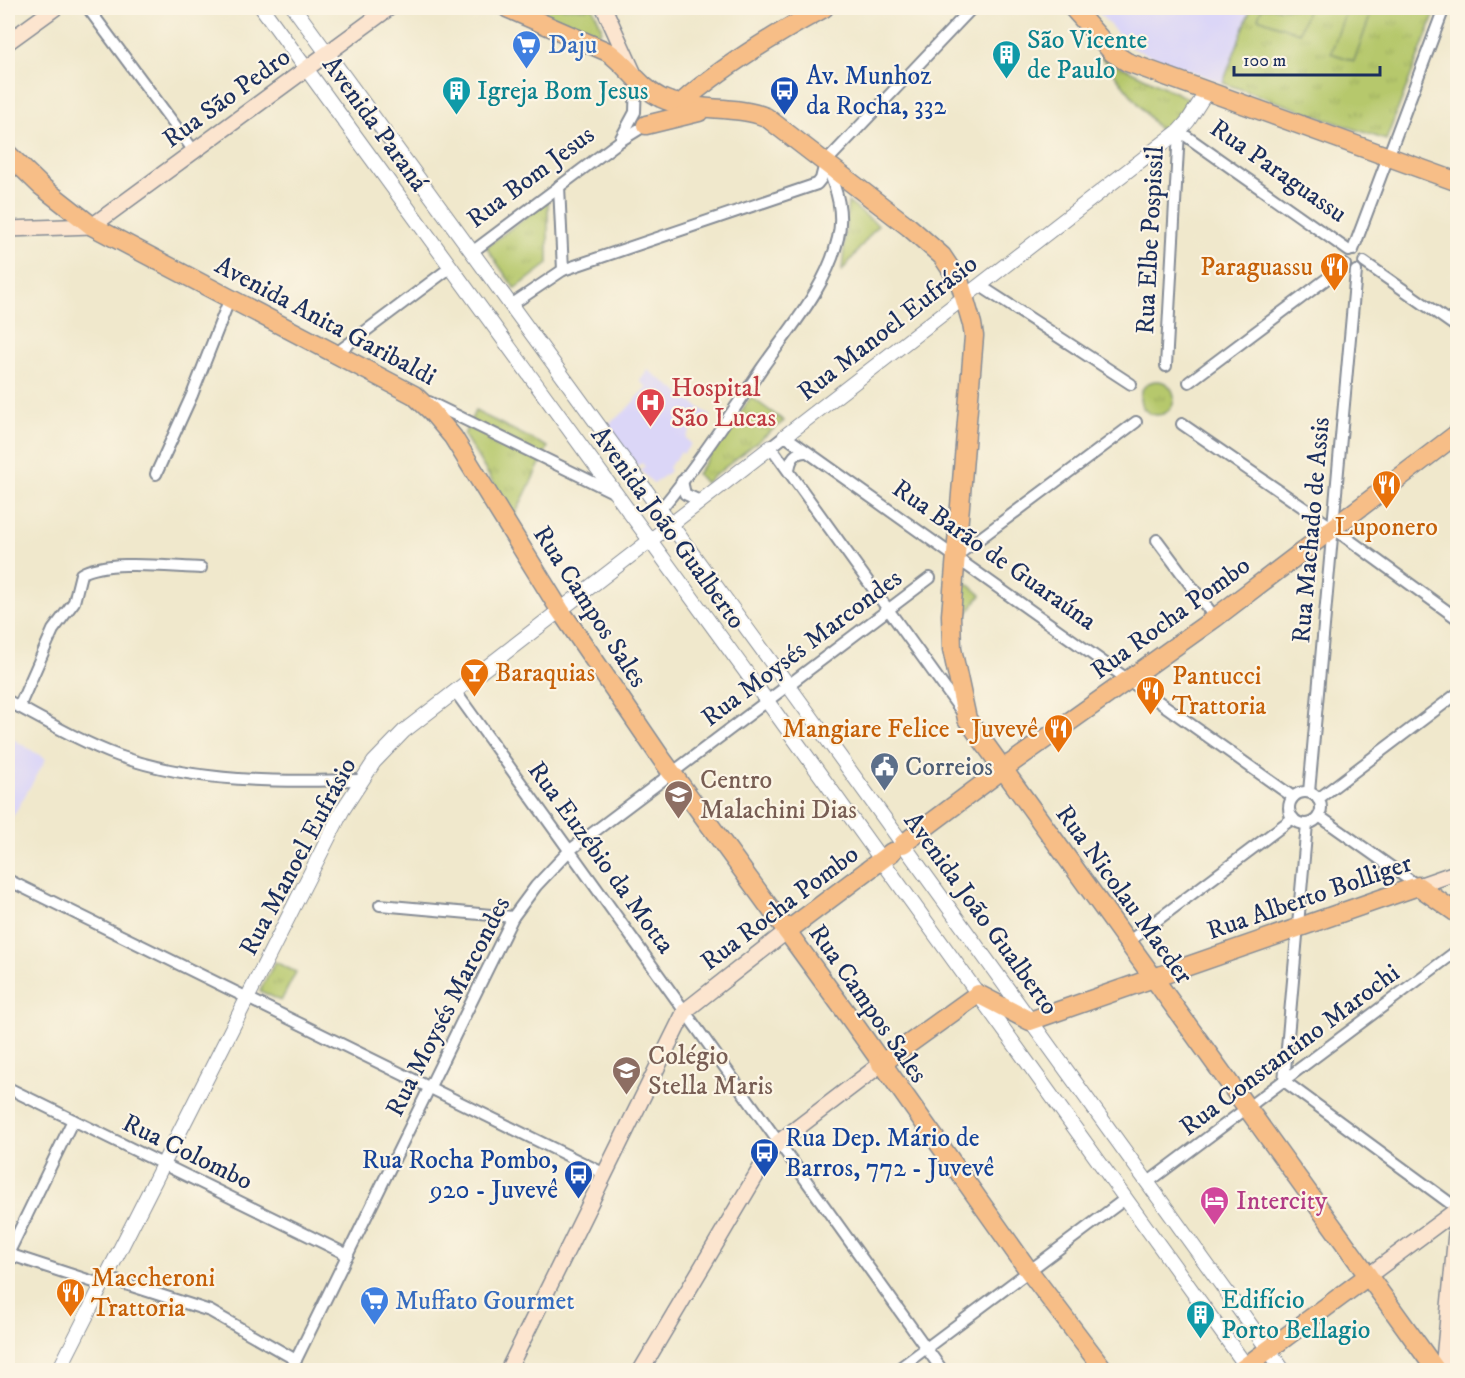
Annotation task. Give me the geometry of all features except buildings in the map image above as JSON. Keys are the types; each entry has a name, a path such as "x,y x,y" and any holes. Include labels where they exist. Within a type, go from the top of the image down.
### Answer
{"main road":[{"path":"8,42 55,8"},
{"name":"Rua São Pedro","path":"92,226 389,8"},
{"path":"507,8 608,52 659,97 680,104 713,109 744,110 776,123 935,248 972,291 974,350 951,594 952,649 968,719"},
{"path":"604,8 636,79"},
{"path":"1073,8 1119,58 1458,182"},
{"name":"Rua Bom Jesus","path":"680,104 713,77 818,9"},
{"path":"646,125 713,109"},
{"path":"8,154 41,186 92,226"},
{"name":"Avenida Anita Garibaldi","path":"8,229 92,226 414,395"},
{"name":"Rua Campos Sales","path":"414,395 453,437 560,610 672,773 1029,1271 1104,1371"},
{"name":"Rua Rocha Pombo","path":"508,1371 685,1011 787,931 1003,769 1215,618 1458,433"},
{"name":"Rua Nicolau Maeder","path":"968,719 1436,1371"},
{"name":"Rua Alberto Bolliger","path":"1030,1021 1297,928 1425,891 1450,874"},
{"path":"1425,891 1458,914"},
{"path":"641,1371 762,1165 778,1142 978,994 1030,1021"},
{"path":"1245,1369 1458,1210"},
{"path":"1443,1371 1458,1210"}],"street":[{"path":"88,8 194,151"},
{"name":"Avenida Paraná","path":"262,8 451,267"},
{"name":"Avenida Paraná","path":"294,8 472,252"},
{"path":"511,305 563,270 817,183 821,179 825,163 972,8"},
{"path":"1351,251 1362,254 1364,262 1362,268 1356,271 1349,270 1344,259 1351,251 1444,8"},
{"name":"Rua Bom Jesus","path":"620,141 632,120 636,79"},
{"name":"Rua Elbe Pospissil","path":"1166,366 1179,131 1207,91"},
{"name":"Rua Bom Jesus","path":"472,252 620,141 680,104"},
{"name":"Rua Paraguassu","path":"1179,131 1351,251"},
{"name":"Rua Manoel Eufrásio","path":"59,1371 342,811 360,780 396,738 1179,131"},
{"path":"661,509 810,300 827,270 838,237 840,216 838,198 825,163"},
{"path":"559,186 563,270"},
{"name":"Avenida João Gualberto","path":"472,252 788,685 978,994 1245,1369"},
{"path":"1364,262 1458,328"},
{"path":"1189,382 1345,265"},
{"path":"335,354 451,267"},
{"name":"Avenida João Gualberto","path":"451,267 767,701 999,978 1283,1371"},
{"name":"Rua Machado de Assis","path":"1314,795 1333,528 1356,271"},
{"path":"972,291 1131,384"},
{"path":"156,474 192,395 230,298"},
{"name":"Avenida Anita Garibaldi","path":"414,395 615,493"},
{"path":"955,557 1136,422"},
{"path":"1182,424 1333,528 1458,619"},
{"name":"Rua Barão de Guaraúna","path":"785,436 1293,797"},
{"name":"Rua Nicolau Maeder","path":"771,447 968,719"},
{"path":"789,471 795,454 806,452"},
{"path":"682,481 685,494 700,501"},
{"path":"1157,540 1215,618"},
{"path":"19,707 53,630 74,602 81,574 91,569 107,566 201,568"},
{"name":"Rua Moysés Marcondes","path":"293,1365 513,917 541,880 570,850 930,578"},
{"name":"Rua Euzébio da Motta","path":"455,691 942,1371"},
{"path":"1314,795 1321,807 1319,816 1313,822 1300,824 1289,810 1293,797 1300,792 1314,795 1458,693"},
{"path":"8,701 117,755 171,769 254,780 294,782 360,780"},
{"path":"1319,816 1425,891"},
{"path":"1128,942 1293,818"},
{"path":"1306,824 1284,1081 1458,1210"},
{"path":"8,880 605,1174"},
{"path":"380,905 513,917"},
{"name":"Rua Constantino Marochi","path":"1147,1183 1458,950"},
{"path":"978,994 999,978"},
{"name":"Rua Colombo","path":"8,1088 348,1255"},
{"path":"73,1120 8,1254 210,1311 293,1365"},
{"path":"897,1371 1125,1199"}],"shaded area":[{"path":"1094,8 1251,8 1223,83 1131,48"},
{"name":"Hospital São Lucas","path":"648,370 711,416 701,429 694,425 686,438 691,444 668,468 670,471 654,484 640,470 645,467 642,463 637,466 606,426 624,412 647,387 640,381"},
{"path":"8,736 46,759 8,825"}],"green space":[{"path":"526,8 593,8 601,31 597,35 592,35 557,23"},
{"path":"1251,8 1437,8 1386,140 1223,83"},
{"path":"1262,8 1308,8 1299,33 1258,18"},
{"path":"1347,8 1373,8 1354,61 1331,53"},
{"path":"1100,56 1189,99 1175,119 1160,131"},
{"path":"548,201 548,264 515,289 486,247"},
{"path":"848,202 878,225 842,271"},
{"path":"1157,381 1169,386 1174,398 1169,410 1157,415 1145,410 1140,398 1145,386"},
{"path":"751,397 784,421 705,483 697,474"},
{"path":"475,411 548,447 514,517 464,435"},
{"path":"959,576 981,595 958,626"},
{"path":"275,962 296,972 281,1001 260,991"}],"place":[{"name":"Daju","path":"527,70"},
{"name":"São Vicente de Paulo","path":"1006,80"},
{"name":"Igreja Bom Jesus","path":"456,116"},
{"name":"Av. Munhoz da Rocha, 332","path":"785,116"},
{"name":"Paraguassu","path":"1334,292"},
{"name":"Hospital São Lucas","path":"650,428"},
{"name":"Luponero","path":"1386,510"},
{"name":"Baraquias","path":"474,698"},
{"name":"Pantucci Trattoria","path":"1151,716"},
{"name":"Mangiare Felice - Juvevê","path":"1059,754"},
{"name":"Correios","path":"884,792"},
{"name":"Centro Malachini Dias","path":"679,820"},
{"name":"Colégio Stella Maris","path":"627,1096"},
{"name":"Rua Dep. Mário de Barros, 772 - Juvevê","path":"764,1178"},
{"name":"Rua Rocha Pombo, 920 - Juvevê","path":"579,1200"},
{"name":"Intercity","path":"1215,1226"},
{"name":"Maccheroni Trattoria","path":"70,1318"},
{"name":"Muffato Gourmet","path":"374,1326"},
{"name":"Edifício Porto Bellagio","path":"1200,1340"}]}
